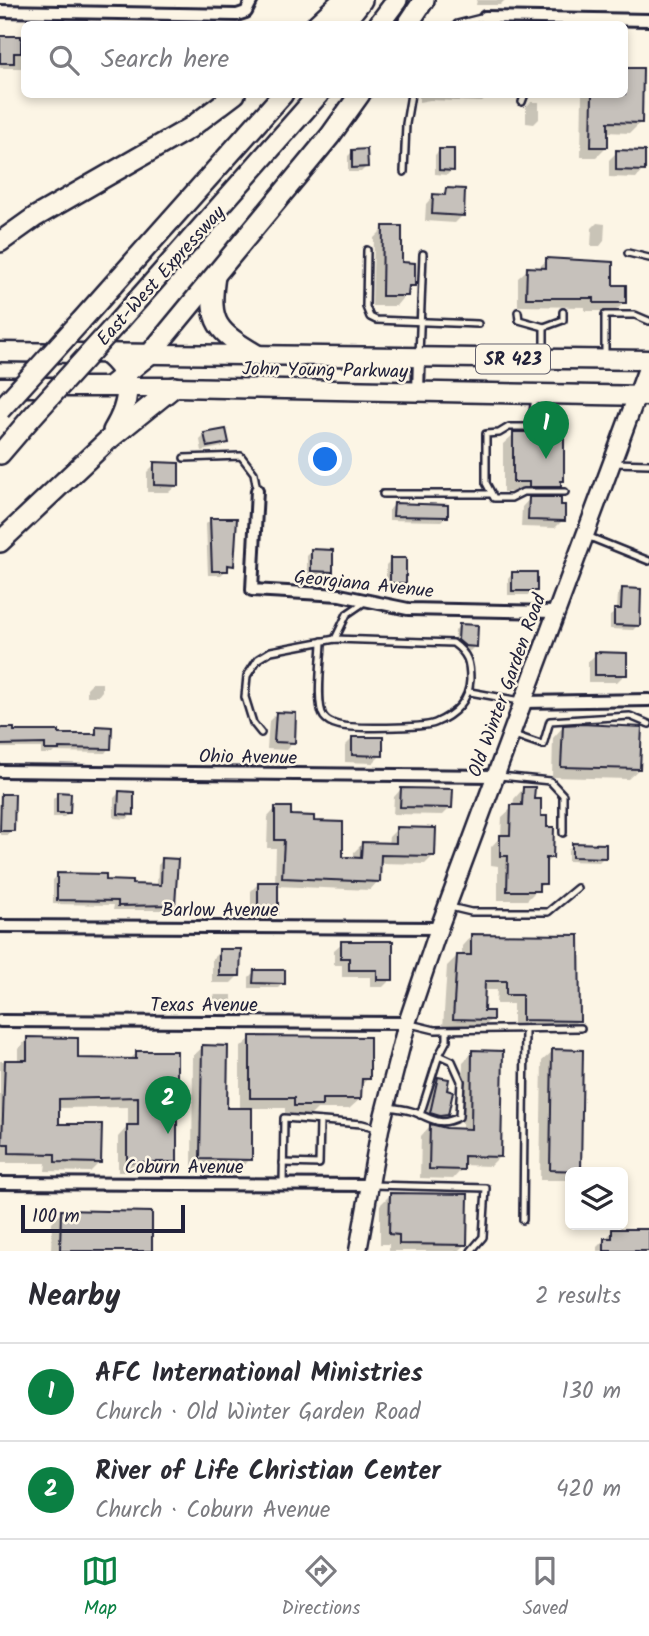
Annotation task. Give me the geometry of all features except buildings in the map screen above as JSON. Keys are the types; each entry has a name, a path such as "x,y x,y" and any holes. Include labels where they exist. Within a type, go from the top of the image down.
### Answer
{"highway":[{"path":"320,21 343,0"},
{"path":"345,21 362,0"},
{"path":"381,21 397,0"},
{"path":"410,21 424,0"},
{"path":"0,242 35,217 190,128 230,98"},
{"name":"East-West Expressway","path":"0,410 279,98"},
{"name":"East-West Expressway","path":"0,454 315,98"},
{"path":"120,382 150,354 330,136 357,98"},
{"path":"215,274 211,302 215,319 227,335 257,355"},
{"path":"105,353 117,362 122,415 107,441"},
{"path":"0,542 107,441 174,387"}],"main road":[{"name":"John Young Parkway","path":"0,352 649,361"},
{"name":"Old Winter Garden Road","path":"361,1250 369,1185 380,1129 407,1023 439,928 584,534 611,463 643,396 649,361"},
{"name":"John Young Parkway","path":"0,387 120,382 174,387 643,396"}],"street":[{"path":"0,11 92,6 237,15 246,12 252,0"},
{"path":"485,18 531,21"},
{"path":"628,22 649,20"},
{"path":"418,392 419,358"},
{"name":"Georgiana Avenue","path":"257,490 252,590 340,595 408,609 555,612"},
{"path":"523,702 649,701"},
{"name":"Ohio Avenue","path":"0,771 496,776"},
{"name":"Barlow Avenue","path":"0,926 439,928"},
{"name":"Texas Avenue","path":"0,1020 407,1023"},
{"name":"Coburn Avenue","path":"0,1183 369,1185"}],"lane":[{"path":"471,21 485,18"},
{"path":"404,172 406,124 410,98"},
{"path":"522,102 524,98"},
{"path":"368,250 366,307 370,317 376,320 478,324"},
{"path":"628,253 649,258"},
{"path":"419,358 424,254"},
{"path":"519,312 519,320 544,327 563,320 563,312"},
{"path":"605,359 605,315 635,315 649,321"},
{"path":"544,327 544,359"},
{"path":"535,394 531,427 509,427 499,433 486,434 484,438 486,476 491,494 494,498 511,498 523,492 565,492"},
{"path":"184,458 241,456 254,473 257,490"},
{"path":"611,463 649,464"},
{"path":"383,494 491,494"},
{"path":"584,534 649,561"},
{"path":"335,639 347,614 366,601"},
{"path":"261,733 253,723 245,697 247,676 258,659 271,651 322,641 335,639 453,643 464,652 470,662 470,692 454,712 432,725 335,725 324,717 320,707 322,641"},
{"path":"470,692 523,702"},
{"path":"592,701 594,718"},
{"path":"511,734 542,745 550,721 630,716 649,724"},
{"path":"496,776 550,780 563,795 563,832"},
{"path":"447,907 471,912 548,912 577,888"},
{"path":"407,1023 435,1030 581,1028"},
{"path":"523,1220 525,1029"},
{"path":"420,1115 439,1055 447,1040 447,1030"},
{"path":"385,1106 420,1115 428,1120 448,1123 459,1117 461,1082 452,1061 439,1055"},
{"path":"283,1184 284,1118 362,1124 380,1129"},
{"path":"283,1163 319,1164 320,1121"},
{"path":"369,1185 486,1188 483,1237 471,1251"}],"place":[{"name":"AFC International Ministries","path":"546,459"},
{"name":"River of Life Christian Center","path":"168,1134"}]}
